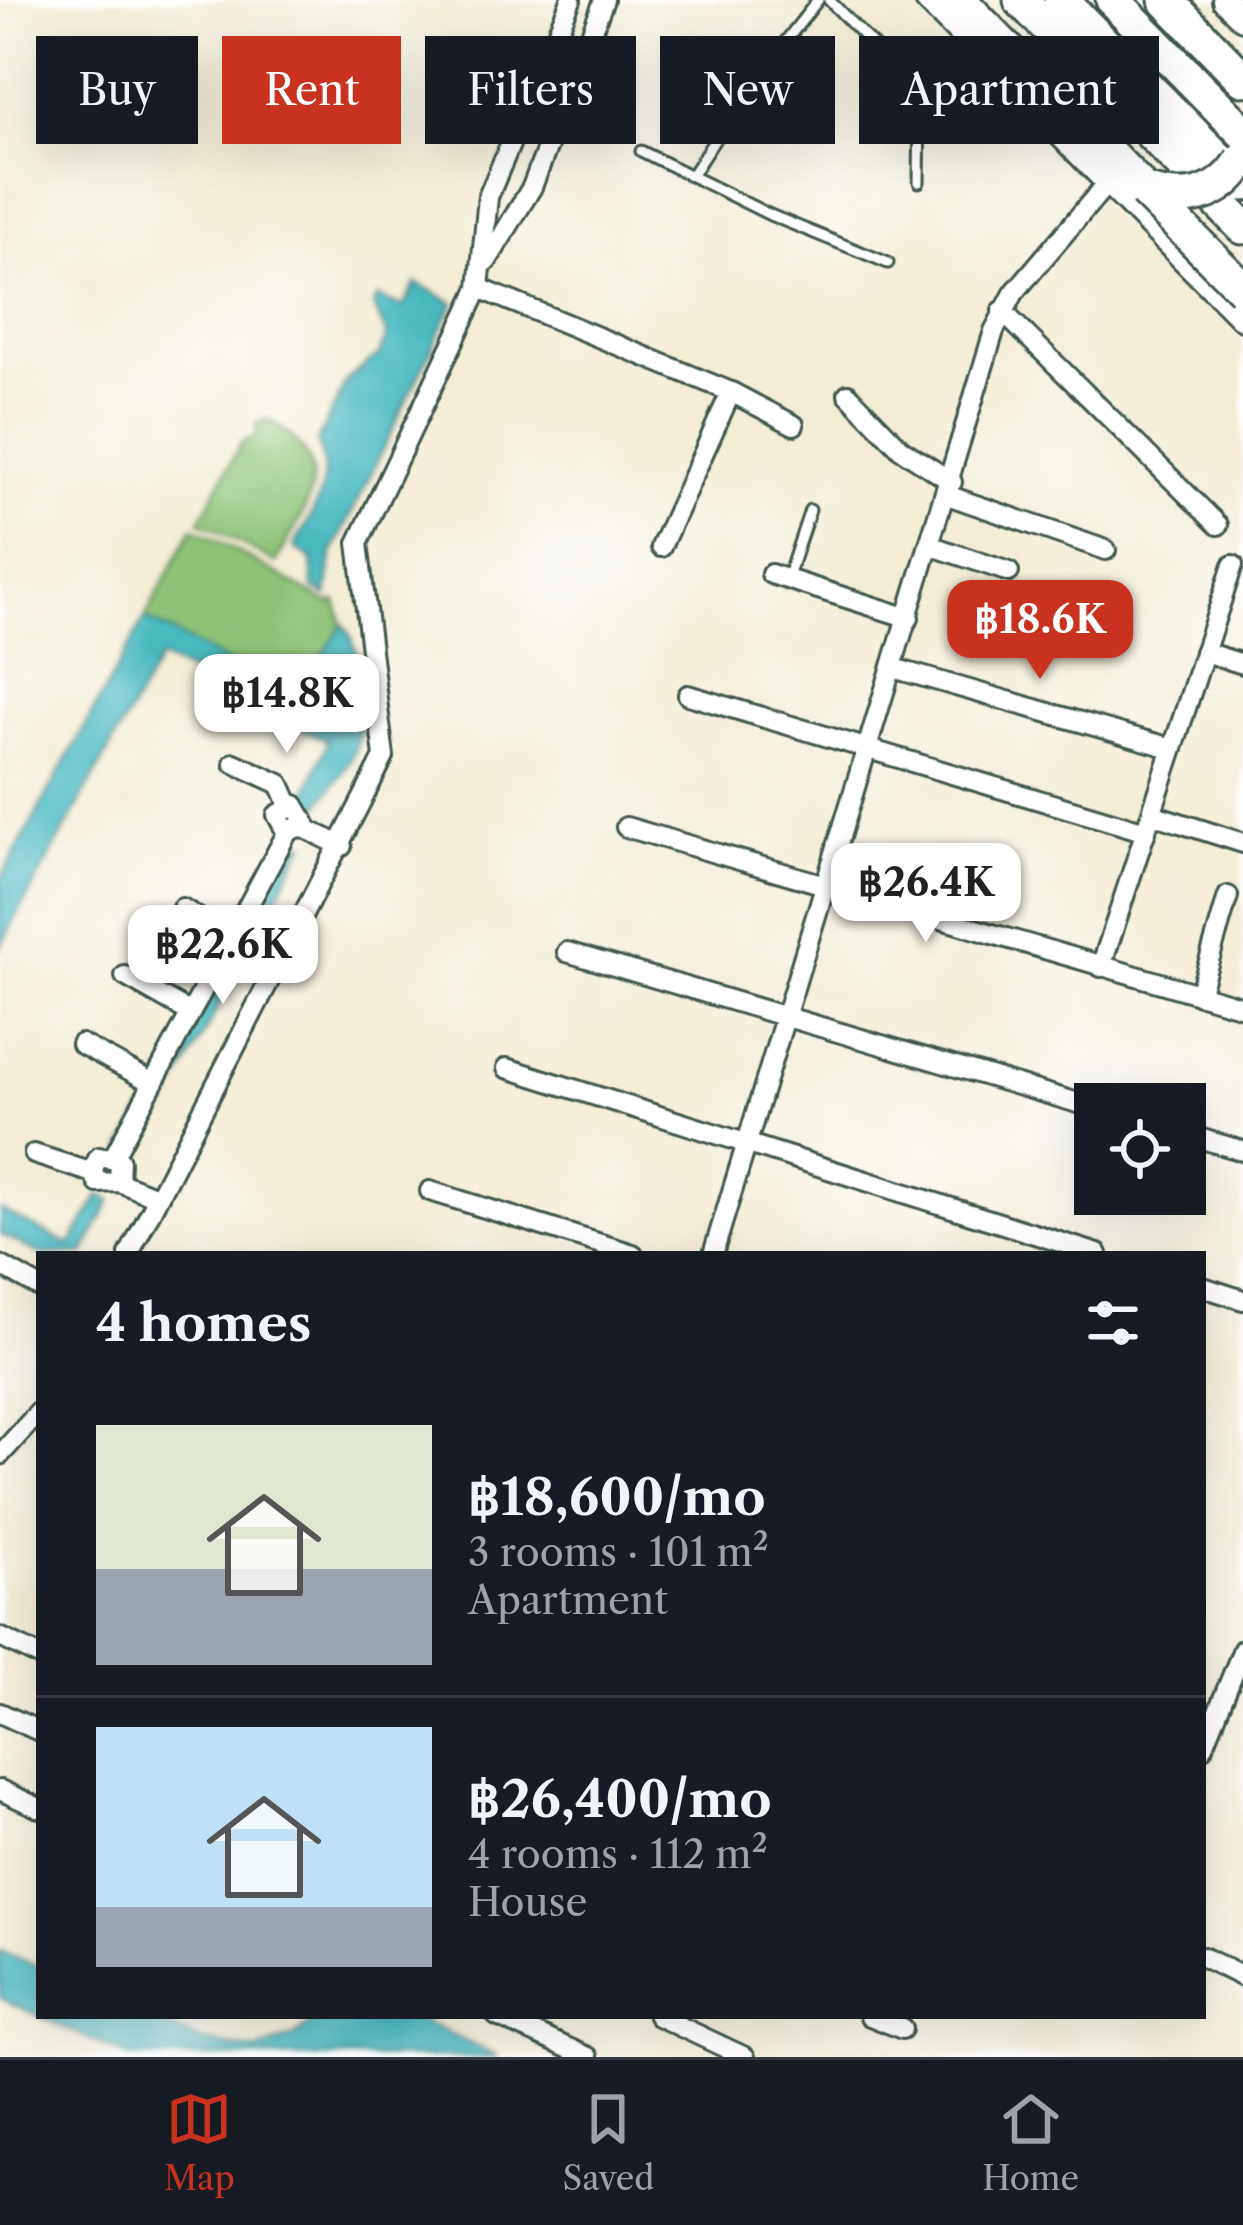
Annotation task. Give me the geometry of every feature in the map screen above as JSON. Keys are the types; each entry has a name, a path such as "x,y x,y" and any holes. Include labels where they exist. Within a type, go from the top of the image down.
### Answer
{"highway":[{"path":"958,0 1243,287"},
{"path":"1021,0 1243,227"},
{"path":"1061,0 1243,184"},
{"path":"1113,0 1243,132"},
{"path":"1132,0 1243,112"},
{"path":"1166,0 1243,79"},
{"path":"1145,191 1175,199 1198,196 1228,179 1243,159"},
{"path":"1184,257 1243,287"}],"main road":[{"path":"928,0 1243,318"},
{"path":"1225,0 1243,18"}],"street":[{"path":"556,36 571,0"},
{"path":"590,36 604,0"},
{"path":"130,1251 384,758 358,543 479,288 488,197 510,144"},
{"path":"484,265 532,188 549,144"},
{"path":"714,1251 1002,311 1108,182"},
{"path":"479,288 731,392 794,425"},
{"path":"1002,311 1218,525"},
{"path":"661,547 731,392"},
{"path":"848,394 901,448 951,483 1106,550"},
{"path":"932,546 1009,572"},
{"path":"1101,967 1233,565"},
{"path":"779,577 909,618"},
{"path":"1204,652 1243,664"},
{"path":"893,668 1171,748"},
{"path":"688,695 870,750 1149,823 1243,842"},
{"path":"234,763 280,784 289,804 277,815 295,830 342,847"},
{"path":"626,826 1243,1007"},
{"path":"114,1156 226,944 295,830"},
{"path":"1199,995 1228,896"},
{"path":"182,908 226,944"},
{"path":"567,952 1074,1102"},
{"path":"125,976 189,1012"},
{"path":"81,1044 153,1083"},
{"path":"507,1068 1089,1251"},
{"path":"1206,1140 1243,1151"},
{"path":"34,1154 93,1173 105,1186 119,1182 156,1197"},
{"path":"114,1156 123,1168 119,1182"},
{"path":"93,1173 100,1157 114,1156"},
{"path":"430,1191 623,1251"},
{"path":"0,1265 36,1285"},
{"path":"1206,1288 1243,1300"},
{"path":"0,1455 30,1440"},
{"path":"0,1637 36,1655"},
{"path":"1206,1740 1243,1648"},
{"path":"0,1713 36,1730"},
{"path":"0,1790 36,1807"},
{"path":"1206,1958 1243,1977"},
{"path":"504,2019 588,2057"},
{"path":"664,2019 745,2057"},
{"path":"877,2019 902,2029"}],"lane":[{"path":"691,176 745,93 818,0"},
{"path":"829,0 894,67 920,111 919,182"},
{"path":"640,151 888,263"},
{"path":"779,577 810,509"}],"green space":[{"path":"268,419 305,453 312,485 276,563 200,521 241,443 257,435 256,423"},
{"path":"193,527 328,603 336,601 343,624 320,660 328,687 322,700 304,704 145,618"}],"water":[{"path":"416,283 454,303 332,554 327,596 313,588 312,559 294,547 323,484 317,442 347,380 379,355 387,335 373,305 377,297 403,307"},
{"path":"145,618 304,704 322,699 328,687 320,660 343,624 356,649 362,682 362,715 354,752 312,816 305,796 328,741 160,658 0,947 0,880"},
{"path":"291,838 305,843 134,1167 127,1168 123,1148"},
{"path":"100,1195 111,1201 86,1251 36,1252 0,1234 0,1210 70,1245"},
{"path":"0,1950 36,1966 36,2015 0,1998"},
{"path":"46,2019 153,2019 203,2042 257,2051 295,2036 316,2019 417,2019 499,2057 129,2057"}]}
